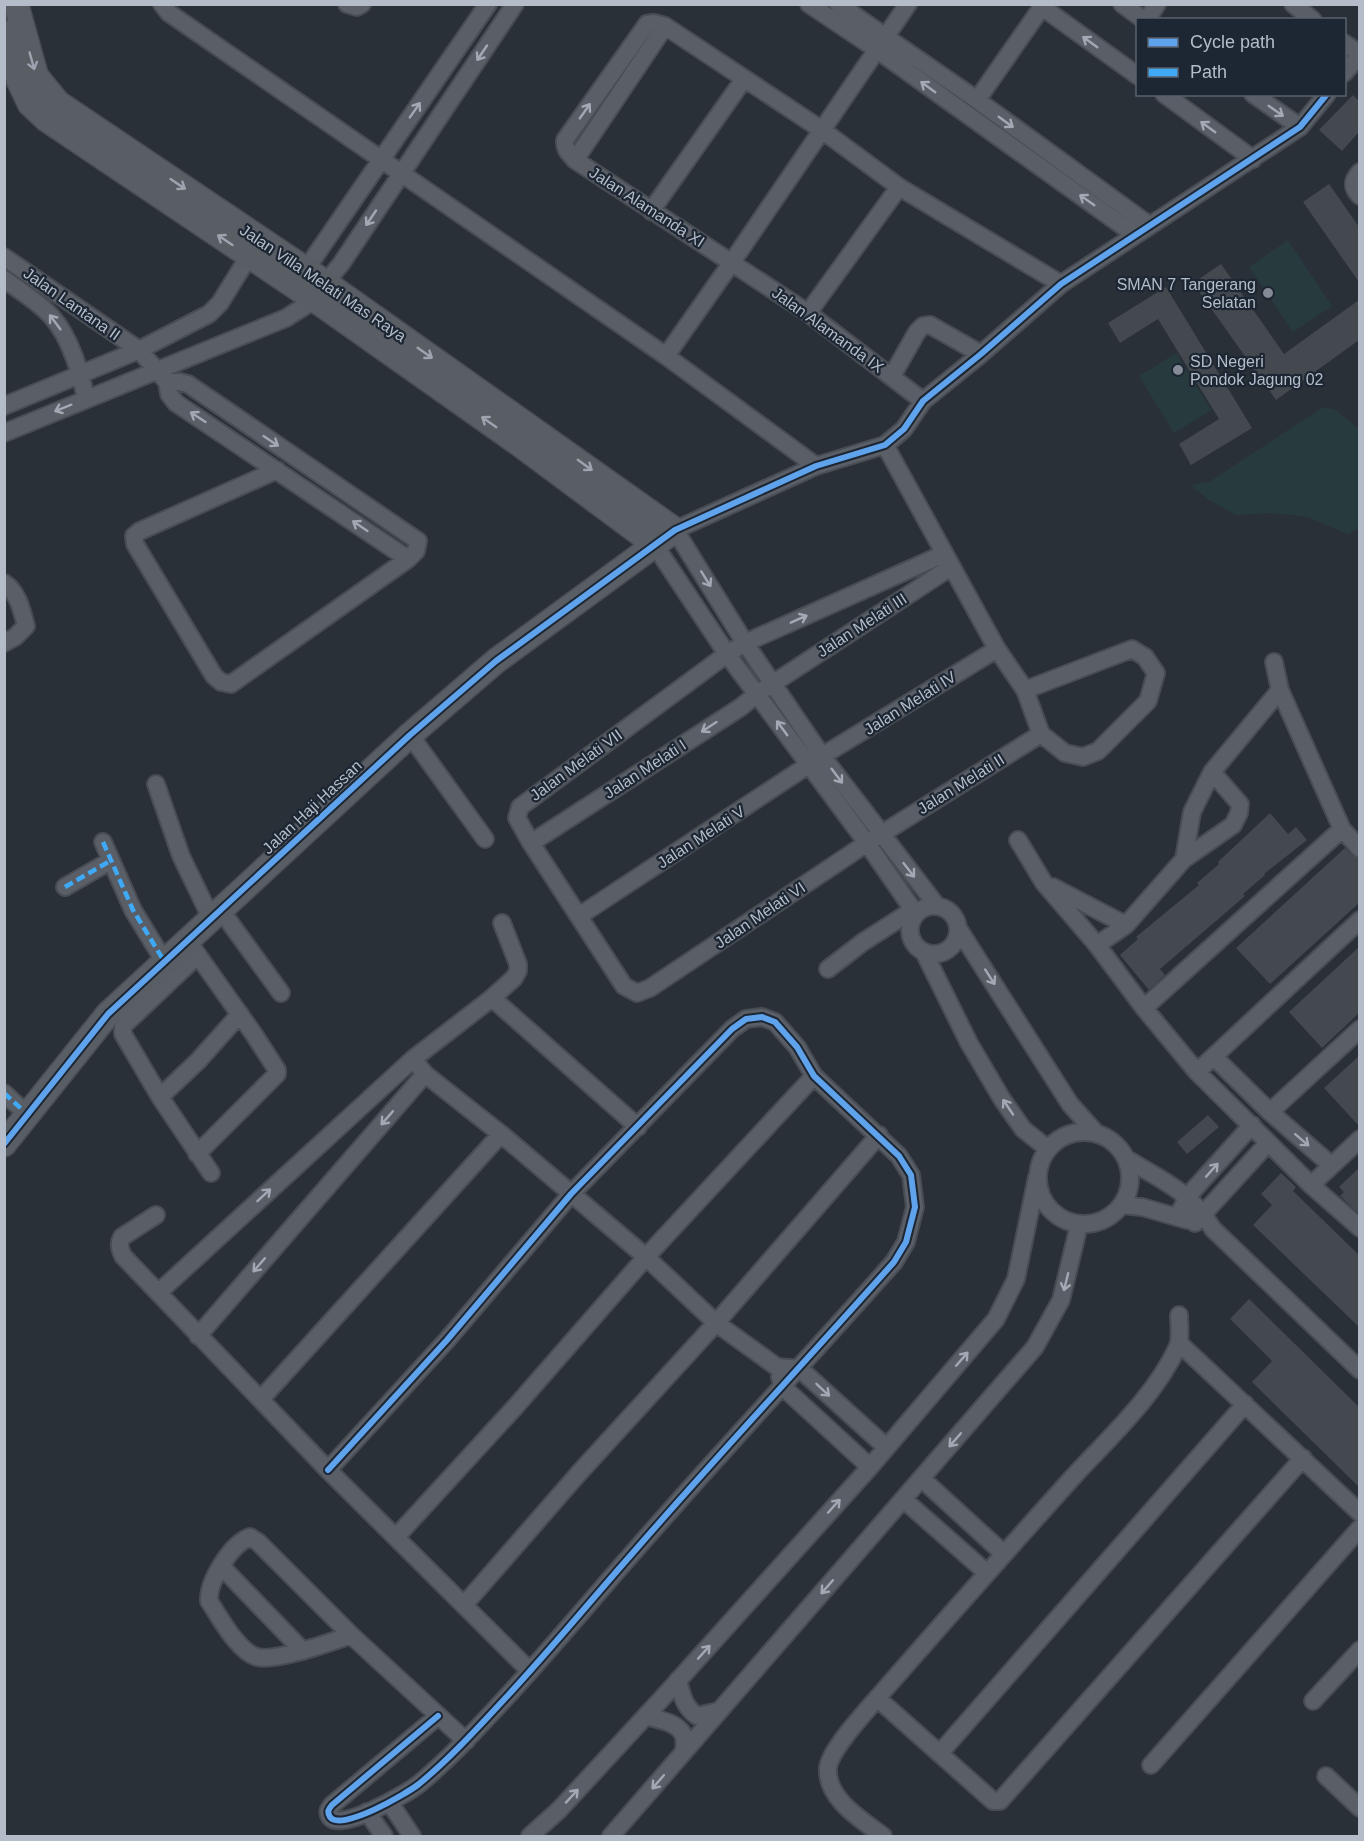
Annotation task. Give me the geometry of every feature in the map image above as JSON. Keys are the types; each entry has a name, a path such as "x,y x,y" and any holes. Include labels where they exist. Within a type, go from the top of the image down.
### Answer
{"street":[{"name":"Jalan Villa Melati Mas Raya","path":"16,4 36,76 52,111"},
{"path":"162,4 169,13 666,356 816,466"},
{"path":"346,4 357,8 362,4"},
{"path":"310,285 382,158 488,4"},
{"path":"4,433 86,399 162,376 286,318 402,172 515,4"},
{"path":"809,4 880,42 977,100 1149,225"},
{"path":"837,4 880,42 1134,234"},
{"path":"666,356 908,4"},
{"path":"1122,4 1142,18"},
{"path":"1146,18 1157,4"},
{"path":"1293,4 1310,18"},
{"path":"977,100 1043,6 1136,75"},
{"name":"Jalan Alamanda XI","path":"732,262 575,160 564,145 565,140 647,24 654,22 665,26 744,79"},
{"name":"Jalan Villa Melati Mas Raya","path":"4,33 19,81 30,104 52,111 310,285 524,434 675,530"},
{"path":"1346,45 1359,55 1346,71"},
{"path":"651,211 744,79 822,130 899,187 1061,284"},
{"path":"1167,96 1253,159"},
{"path":"1256,96 1300,127"},
{"path":"816,761 773,684 675,530 816,466 885,444 904,429 923,401 1061,284 1300,127 1325,96"},
{"path":"1359,172 1353,180 1353,187 1359,196"},
{"path":"808,314 899,187"},
{"path":"4,406 139,350 215,309 254,248"},
{"name":"Jalan Lantana II","path":"5,259 139,350 162,376 169,394 176,403 408,559"},
{"name":"Jalan Alamanda IX","path":"732,262 808,314 923,401"},
{"name":"Jalan Lantana II","path":"4,279 51,316 60,327 81,374 86,399"},
{"path":"891,376 917,332 930,325 981,354"},
{"path":"162,376 188,384 418,541 416,551 408,559 231,684 221,682 214,676 135,544 134,536 140,531 277,470"},
{"name":"Jalan Villa Melati Mas Raya","path":"524,434 654,544"},
{"path":"885,444 997,649 1025,690 1041,734 1065,753 1083,757 1098,751 1148,701 1155,673 1145,657 1132,649 1025,690"},
{"name":"Jalan Haji Hassan","path":"4,1144 108,1014 164,961 193,948 216,913 410,735 496,661 675,530"},
{"path":"654,544 727,654 757,693 816,761 874,838 937,906 952,913 958,928 1070,1104 1096,1133"},
{"path":"745,643 948,560"},
{"name":"Jalan Melati III","path":"757,693 948,560"},
{"path":"4,583 15,595 26,626 15,637 4,643"},
{"name":"Jalan Melati VII","path":"637,993 624,986 531,843 518,818 520,807 745,643"},
{"name":"Jalan Melati IV","path":"816,761 997,649"},
{"path":"1274,662 1280,690 1342,829 1359,849"},
{"path":"1184,859 1192,812 1212,772 1280,690"},
{"name":"Jalan Melati I","path":"531,843 741,707 757,693"},
{"name":"Jalan Melati II","path":"874,838 1041,734"},
{"path":"410,735 485,839"},
{"name":"Jalan Melati V","path":"579,915 816,761"},
{"path":"1097,945 1126,925 1184,859 1233,825 1239,813 1240,804 1212,772"},
{"path":"156,784 181,856 216,913 281,993"},
{"path":"1144,1008 1342,829"},
{"path":"874,838 914,912 910,935 918,948 924,952 940,954 954,944 958,928"},
{"name":"Jalan Melati VI","path":"637,993 650,988 874,838"},
{"path":"1018,840 1044,883 1097,945 1144,1008 1197,1072 1311,1185 1359,1228"},
{"path":"103,842 133,910 164,961"},
{"path":"65,887 111,861"},
{"path":"1044,883 1126,925"},
{"path":"828,969 863,942 914,912 922,908 937,906"},
{"path":"1197,1072 1359,920"},
{"path":"159,1292 413,1059 492,998 514,978 518,971 518,964 502,923"},
{"path":"197,1154 277,1074 277,1071 193,948 123,1026 126,1041 160,1098 197,1154 211,1173"},
{"path":"924,952 969,1043 1002,1099 1023,1129 1048,1149"},
{"path":"492,998 638,1127"},
{"path":"160,1098 198,1061 240,1014"},
{"path":"328,1470 447,1340 570,1194 732,1029 746,1019 762,1017 775,1022 797,1047 814,1076 900,1156 911,1174 915,1207 906,1242 894,1262 633,1552 530,1671 466,1741 428,1777 390,1803 340,1822 332,1820 328,1814 332,1805 438,1716"},
{"path":"1270,1112 1359,1029"},
{"path":"1214,1057 1270,1112 1331,1165"},
{"path":"413,1059 425,1074 501,1134 646,1257 716,1323 777,1367 800,1369 886,1447"},
{"path":"198,1336 425,1074"},
{"path":"396,1537 516,1406 646,1257 814,1076"},
{"path":"4,1093 28,1115"},
{"path":"1178,1216 1188,1196 1252,1125"},
{"path":"530,1836 559,1810 646,1716 870,1467 988,1328 1016,1280 1037,1177 1042,1157 1048,1149 1058,1140 1070,1134 1096,1133 1119,1146 1127,1159 1131,1174 1130,1185 1122,1205 1115,1214 1098,1223 1079,1225 1066,1222 1054,1214 1042,1197 1037,1177"},
{"path":"261,1399 501,1134"},
{"path":"464,1605 579,1473 716,1323 879,1135"},
{"path":"1311,1185 1359,1138"},
{"path":"1199,1218 1268,1143"},
{"path":"1127,1159 1188,1196 1199,1218 1359,1370"},
{"path":"1122,1205 1199,1218"},
{"path":"156,1215 122,1237 119,1248 123,1256 328,1470 530,1671"},
{"path":"610,1836 922,1479 1044,1334 1061,1300 1079,1225"},
{"path":"883,1836 846,1806 832,1791 828,1767 833,1753 877,1698 1143,1400 1169,1363 1179,1343 1179,1314"},
{"path":"1179,1343 1359,1513"},
{"path":"777,1367 783,1387 870,1467"},
{"path":"940,1754 1245,1404"},
{"path":"877,1698 993,1801 1000,1802 1303,1458"},
{"path":"922,1479 1004,1554"},
{"path":"903,1499 987,1573"},
{"path":"1151,1765 1359,1528"},
{"path":"351,1635 303,1651 257,1657 247,1652 236,1641 209,1601 212,1585 221,1566 236,1546 250,1537 258,1542 351,1635 466,1741"},
{"path":"221,1566 303,1651"},
{"path":"1313,1701 1359,1650"},
{"path":"678,1680 683,1702 690,1711 697,1716 719,1711"},
{"path":"646,1716 679,1729 684,1736 684,1752"},
{"path":"1326,1776 1359,1808"},
{"path":"390,1803 412,1836"},
{"path":"367,1812 384,1836"}],"green space":[{"path":"1288,240 1332,306 1293,332 1249,267"},
{"path":"1176,353 1211,410 1174,433 1139,376"},
{"path":"1323,407 1334,409 1359,429 1359,528 1347,534 1308,517 1272,513 1236,515 1209,500 1191,485 1209,482"}],"building":[{"path":"1353,95 1359,101 1359,132 1342,151 1319,130"},
{"path":"1329,184 1359,227 1359,282 1303,202"},
{"path":"1221,264 1284,354 1359,300 1359,340 1276,400 1193,283"},
{"path":"1166,287 1252,428 1191,465 1179,444 1219,419 1158,319 1120,343 1108,323"},
{"path":"1270,813 1288,834 1296,827 1307,840 1264,874 1243,894 1245,896 1160,969 1165,975 1149,990 1120,955 1138,939 1136,937 1199,885 1197,883"},
{"path":"1345,848 1359,859 1359,903 1270,984 1236,948"},
{"path":"1359,947 1359,1013 1322,1048 1289,1012"},
{"path":"1359,1056 1359,1126 1324,1088"},
{"path":"1208,1115 1219,1127 1187,1154 1177,1142"},
{"path":"1359,1168 1359,1214 1340,1196 1344,1192 1339,1187"},
{"path":"1281,1173 1296,1187 1293,1191 1359,1255 1359,1327 1253,1225 1272,1205 1261,1194"},
{"path":"1249,1299 1359,1407 1359,1487 1252,1382 1272,1361 1230,1319"}],"marked path":[{"path":"103,842 133,910 164,961"},
{"path":"65,887 110,861"},
{"path":"4,1093 28,1115"}],"cycle path":[{"path":"4,1144 108,1014 410,735 496,661 675,530 816,466 885,445 904,429 923,401 1061,284 1300,127 1325,96"},
{"path":"328,1470 447,1340 571,1194 732,1029 746,1019 762,1017 775,1022 797,1047 814,1076 899,1156 911,1175 915,1207 906,1242 894,1262 696,1481 516,1687 461,1746 419,1784 388,1803 360,1816 347,1820 336,1820 330,1817 328,1811 332,1805 438,1716"}],"place":[{"name":"SMAN 7 Tangerang Selatan","path":"1268,293"},
{"name":"SD Negeri Pondok Jagung 02","path":"1178,370"}]}
